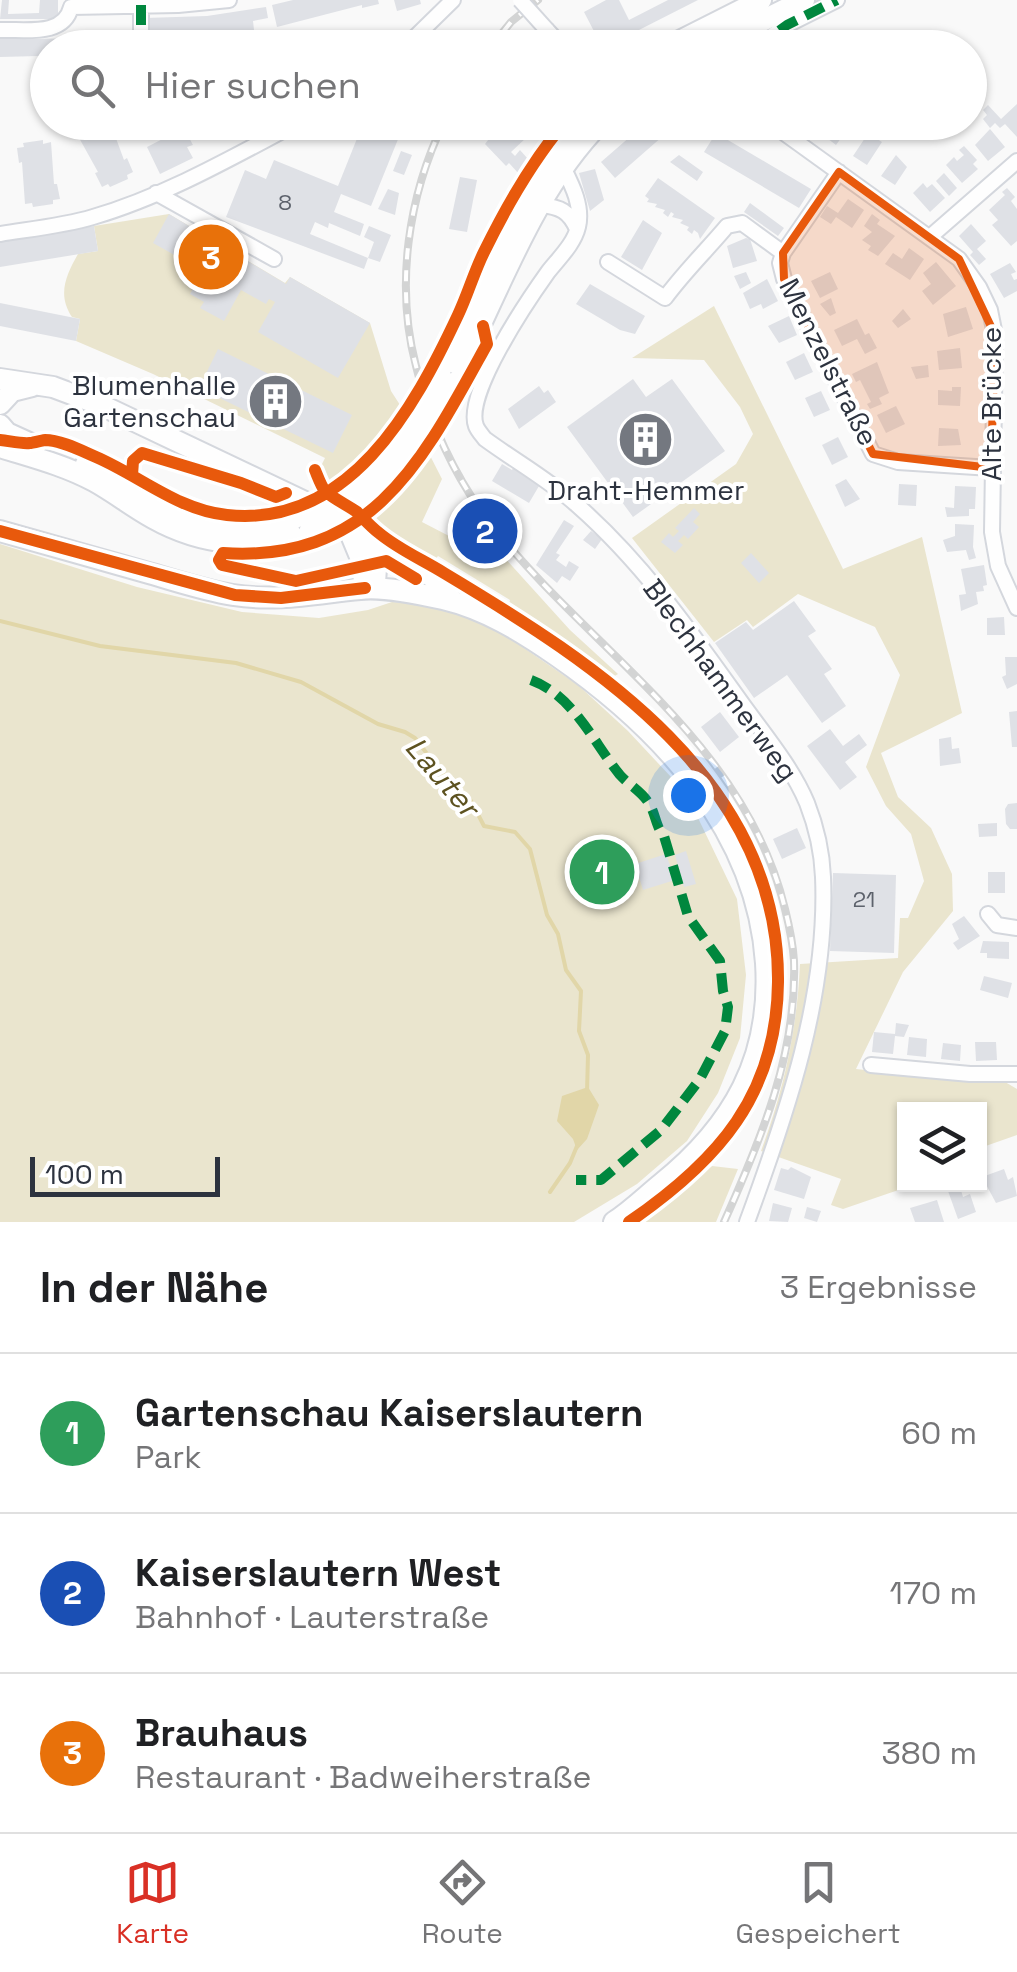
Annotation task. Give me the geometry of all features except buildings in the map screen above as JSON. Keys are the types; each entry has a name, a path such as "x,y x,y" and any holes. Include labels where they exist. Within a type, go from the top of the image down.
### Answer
{"main road":[{"path":"714,30 761,0"},
{"path":"728,30 804,0"},
{"path":"0,425 7,433 7,446 84,476 156,520 193,535 225,542 260,543 352,510 388,481 417,444 490,258 511,218 563,140"},
{"path":"447,375 563,167 585,140"},
{"path":"0,380 39,384 124,415 316,507 422,569 448,590 590,679 669,752 720,818 754,897 765,957 762,1031 751,1069 733,1108 712,1137 614,1222"},
{"path":"0,404 12,391 39,384"},
{"path":"0,531 235,595 282,598 414,582 448,590"},
{"path":"356,533 377,556 370,585"},
{"path":"370,585 441,599 488,614"},
{"path":"595,1222 660,1185"}],"street":[{"path":"0,30 60,26 68,17 70,3 140,5 230,0"},
{"path":"422,30 453,0"},
{"path":"520,0 547,30"},
{"path":"780,30 837,0"},
{"path":"140,5 141,30"},
{"path":"0,234 91,218 156,193 263,140"},
{"name":"Alte Brücke","path":"794,140 931,236 959,259 979,286 990,310 995,335 992,532 998,566 1016,604"},
{"path":"931,236 1017,161"},
{"path":"563,167 580,213 578,229"},
{"name":"Menzelstraße","path":"839,172 783,253 780,263 784,280 873,454 898,462 990,468"},
{"path":"156,193 274,260"},
{"path":"541,205 563,210 578,229"},
{"path":"608,262 664,298 694,259 728,226 742,224 783,253"},
{"name":"Blechhammerweg","path":"578,229 532,295 495,359 479,393 475,426 485,439 574,502 628,553 778,754 806,800 816,829 823,875 814,985 788,1101 747,1222"},
{"path":"988,914 997,925 1017,928"},
{"path":"871,1064 970,1074 1017,1074"}],"highlighted area":[{"path":"839,172 959,259 995,335 991,468 873,454 784,279 783,253"}],"shaded area":[{"path":"169,214 285,283 290,277 370,323 391,391 442,479 422,522 449,536 464,513 570,630 618,674 611,678 509,604 510,600 438,556 434,561 315,478 325,458 76,341 80,319 72,317 67,309 65,285 78,254 98,251 94,226"},
{"path":"714,306 843,569 922,537 962,713 881,753 898,797 931,828 952,874 953,911 903,972 856,1069 968,1081 1000,1079 1017,1089 1017,1135 987,1146 987,1102 897,1102 897,1190 843,1209 831,1205 841,1179 761,1151 788,1059 800,964 898,958 900,918 908,918 924,881 911,834 886,806 866,767 900,675 875,627 798,594 753,627 747,620 714,642 632,538 736,464 753,434 740,407 704,360 632,358"},
{"path":"0,544 137,587 242,612 319,618 392,602 435,604 489,624 578,685 686,793 737,899 746,975 740,1038 718,1093 687,1141 637,1184 574,1222 0,1222"},
{"path":"588,1087 599,1105 587,1139 577,1150 557,1121 562,1096"},
{"path":"712,1166 738,1169 716,1222 638,1222"}],"waterway":[{"name":"Lauter","path":"0,621 100,646 236,663 301,682 378,724 415,738 441,772 471,801 484,826 515,832 530,849 566,970 581,991 579,1031 588,1055 587,1092"},
{"name":"Lauter","path":"550,1192 577,1146"}],"railway":[{"path":"505,30 538,0"},
{"path":"436,140 421,180 406,273 410,336 421,387 436,428 455,468 490,523 660,701 736,796 765,849 785,909 794,961 790,1029 774,1095 724,1222"}],"marked path":[{"path":"780,30 837,0"},
{"path":"141,5 141,30"},
{"path":"531,680 571,708 620,775 651,806 688,916 720,961 728,1007 725,1031 700,1079 661,1130 601,1180 576,1180"}],"cycle path":[{"path":"0,440 64,444 209,512 270,514 308,502 342,482 372,455 398,423 440,351 501,218 551,140"},
{"path":"416,579 386,561 296,581 222,565 219,560 223,553 275,552 319,541 356,521 388,495 416,463 464,386 487,344 483,326"},
{"path":"132,475 133,461 142,453 276,497 286,493"},
{"path":"315,470 325,491 357,512 386,539 502,608 617,689 669,736 713,788 748,846 770,910 778,982 767,1059 754,1092 715,1149 690,1175 629,1222"},
{"path":"0,531 235,595 281,598 365,588"}],"place":[{"name":"Brauhaus","path":"211,257"},
{"name":"Blumenhalle Gartenschau","path":"275,401"},
{"name":"Draht-Hemmer","path":"646,439"},
{"name":"Kaiserslautern West","path":"485,531"},
{"name":"Gartenschau Kaiserslautern","path":"602,872"}]}
